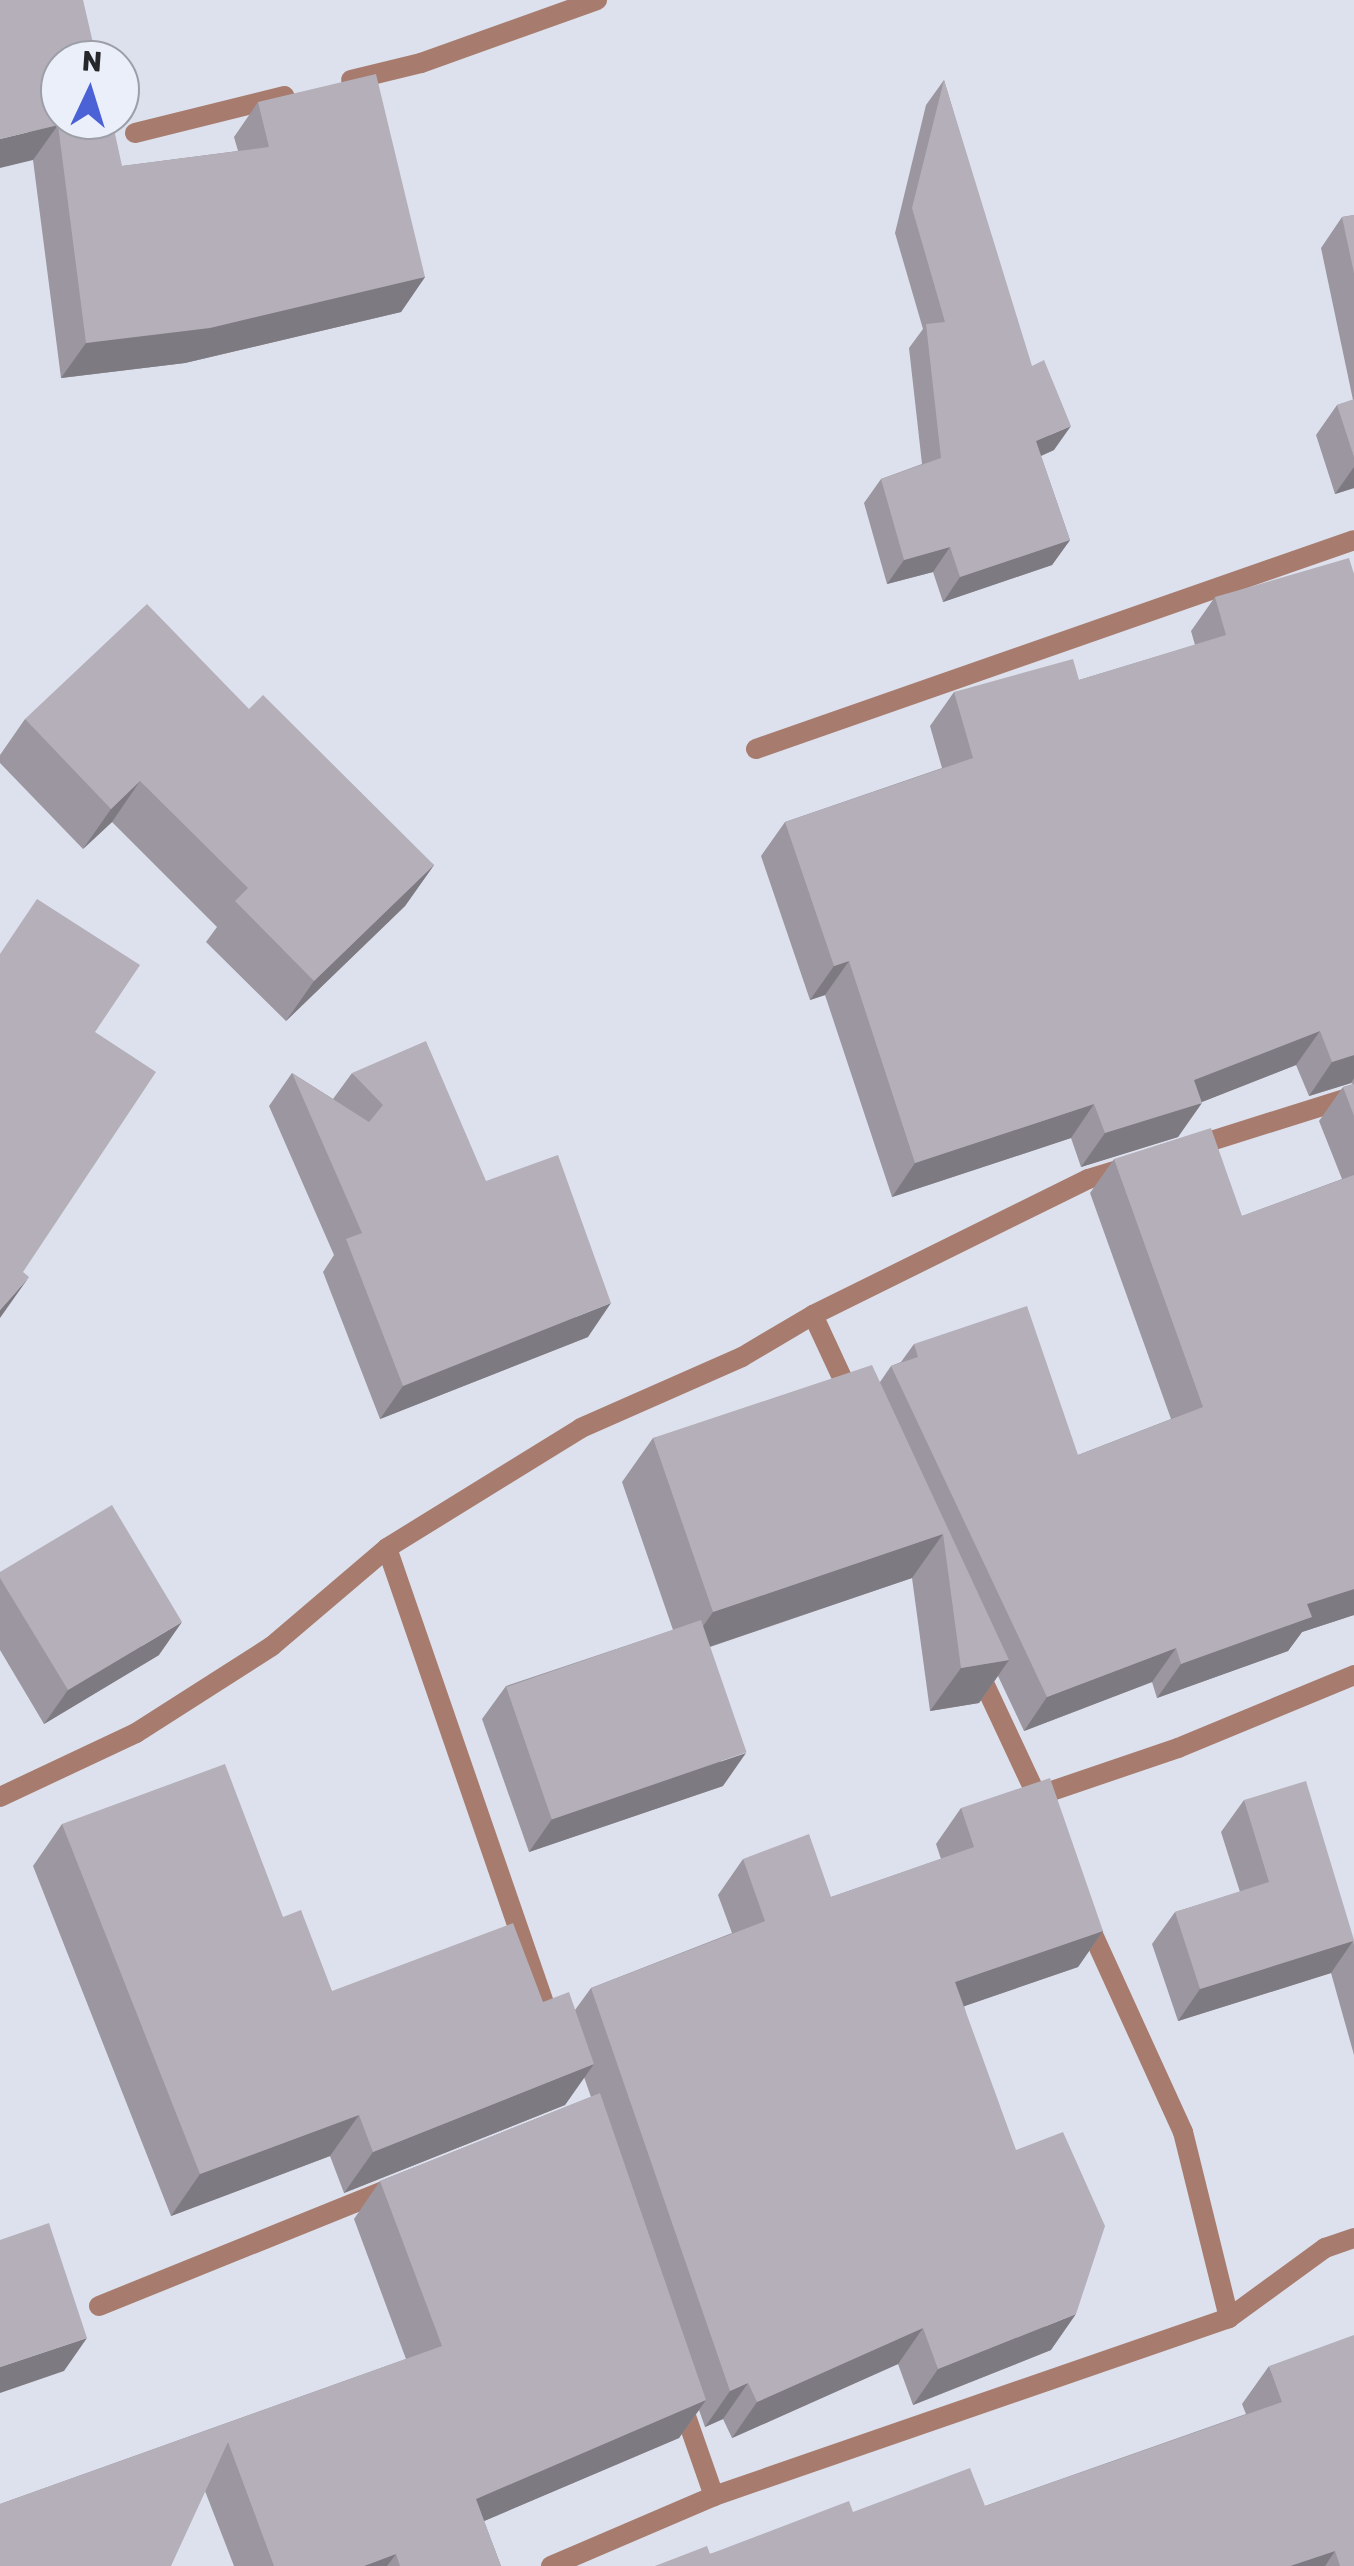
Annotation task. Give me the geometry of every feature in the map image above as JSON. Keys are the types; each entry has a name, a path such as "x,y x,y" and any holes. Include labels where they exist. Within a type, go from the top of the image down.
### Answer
{"street":[{"path":"140,131 421,64 597,0"},
{"path":"756,749 1354,540"},
{"path":"0,1797 136,1733 272,1646 387,1548 582,1428 742,1357 813,1314 1088,1179 1354,1096"},
{"path":"813,1314 862,1422"},
{"path":"387,1548 563,2057"},
{"path":"970,1653 1051,1833"},
{"path":"1037,1796 1178,1748 1354,1675"},
{"path":"1074,1888 1182,2132 1229,2318"},
{"path":"98,2306 409,2181"},
{"path":"550,2566 714,2496 1229,2318 1325,2248 1354,2238"},
{"path":"670,2369 714,2496"}],"building":[{"path":"0,0 83,0 92,40 40,40 40,129 0,139"},
{"path":"376,74 425,277 210,328 86,343 60,140 116,140 122,166 269,147 258,102"},
{"path":"944,80 1032,366 1044,360 1071,426 1036,441 1070,540 960,577 950,547 904,560 881,479 941,458 926,324 945,322 912,208"},
{"path":"1354,215 1354,273 1342,217"},
{"path":"1354,399 1354,457 1337,405"},
{"path":"1349,558 1354,574 1354,1055 1332,1062 1320,1031 1194,1080 1202,1103 1105,1133 1094,1104 915,1163 849,961 834,966 785,822 973,758 954,692 1073,659 1079,680 1226,635 1215,597"},
{"path":"147,604 249,709 263,695 434,865 314,981 235,901 248,888 140,781 111,809 25,719"},
{"path":"37,899 140,965 95,1032 156,1072 23,1272 29,1277 0,1310 0,954"},
{"path":"426,1041 486,1181 558,1155 611,1303 403,1386 346,1239 362,1233 292,1073 369,1122 383,1105 352,1073"},
{"path":"1354,1084 1354,1116 1343,1087"},
{"path":"1211,1128 1242,1216 1354,1175 1354,1589 1307,1604 1312,1617 1181,1664 1176,1648 1047,1697 891,1366 918,1357 914,1344 1027,1306 1078,1455 1203,1407 1114,1159"},
{"path":"872,1365 1009,1660 961,1668 943,1534 713,1612 653,1438"},
{"path":"112,1505 182,1622 68,1690 0,1572"},
{"path":"701,1620 747,1752 552,1819 506,1687"},
{"path":"225,1764 283,1917 301,1910 332,1991 513,1923 543,2002 569,1992 594,2064 373,2152 359,2115 200,2174 62,1824"},
{"path":"1050,1778 1103,1931 955,1982 1016,2150 1063,2132 1105,2226 1076,2314 938,2369 923,2328 757,2402 748,2383 730,2391 591,1988 765,1921 743,1859 809,1834 831,1897 974,1847 961,1808"},
{"path":"1306,1781 1354,1940 1354,1945 1353,1941 1200,1989 1175,1912 1269,1882 1244,1800"},
{"path":"600,2093 706,2400 476,2499 501,2566 400,2566 396,2554 364,2566 274,2566 228,2442 171,2566 0,2566 0,2504 442,2346 380,2181"},
{"path":"49,2223 87,2338 0,2367 0,2240"},
{"path":"1354,2335 1354,2566 1340,2566 1335,2551 1290,2566 655,2566 707,2546 710,2554 849,2501 853,2512 970,2468 985,2506 1282,2402 1269,2366"}]}
